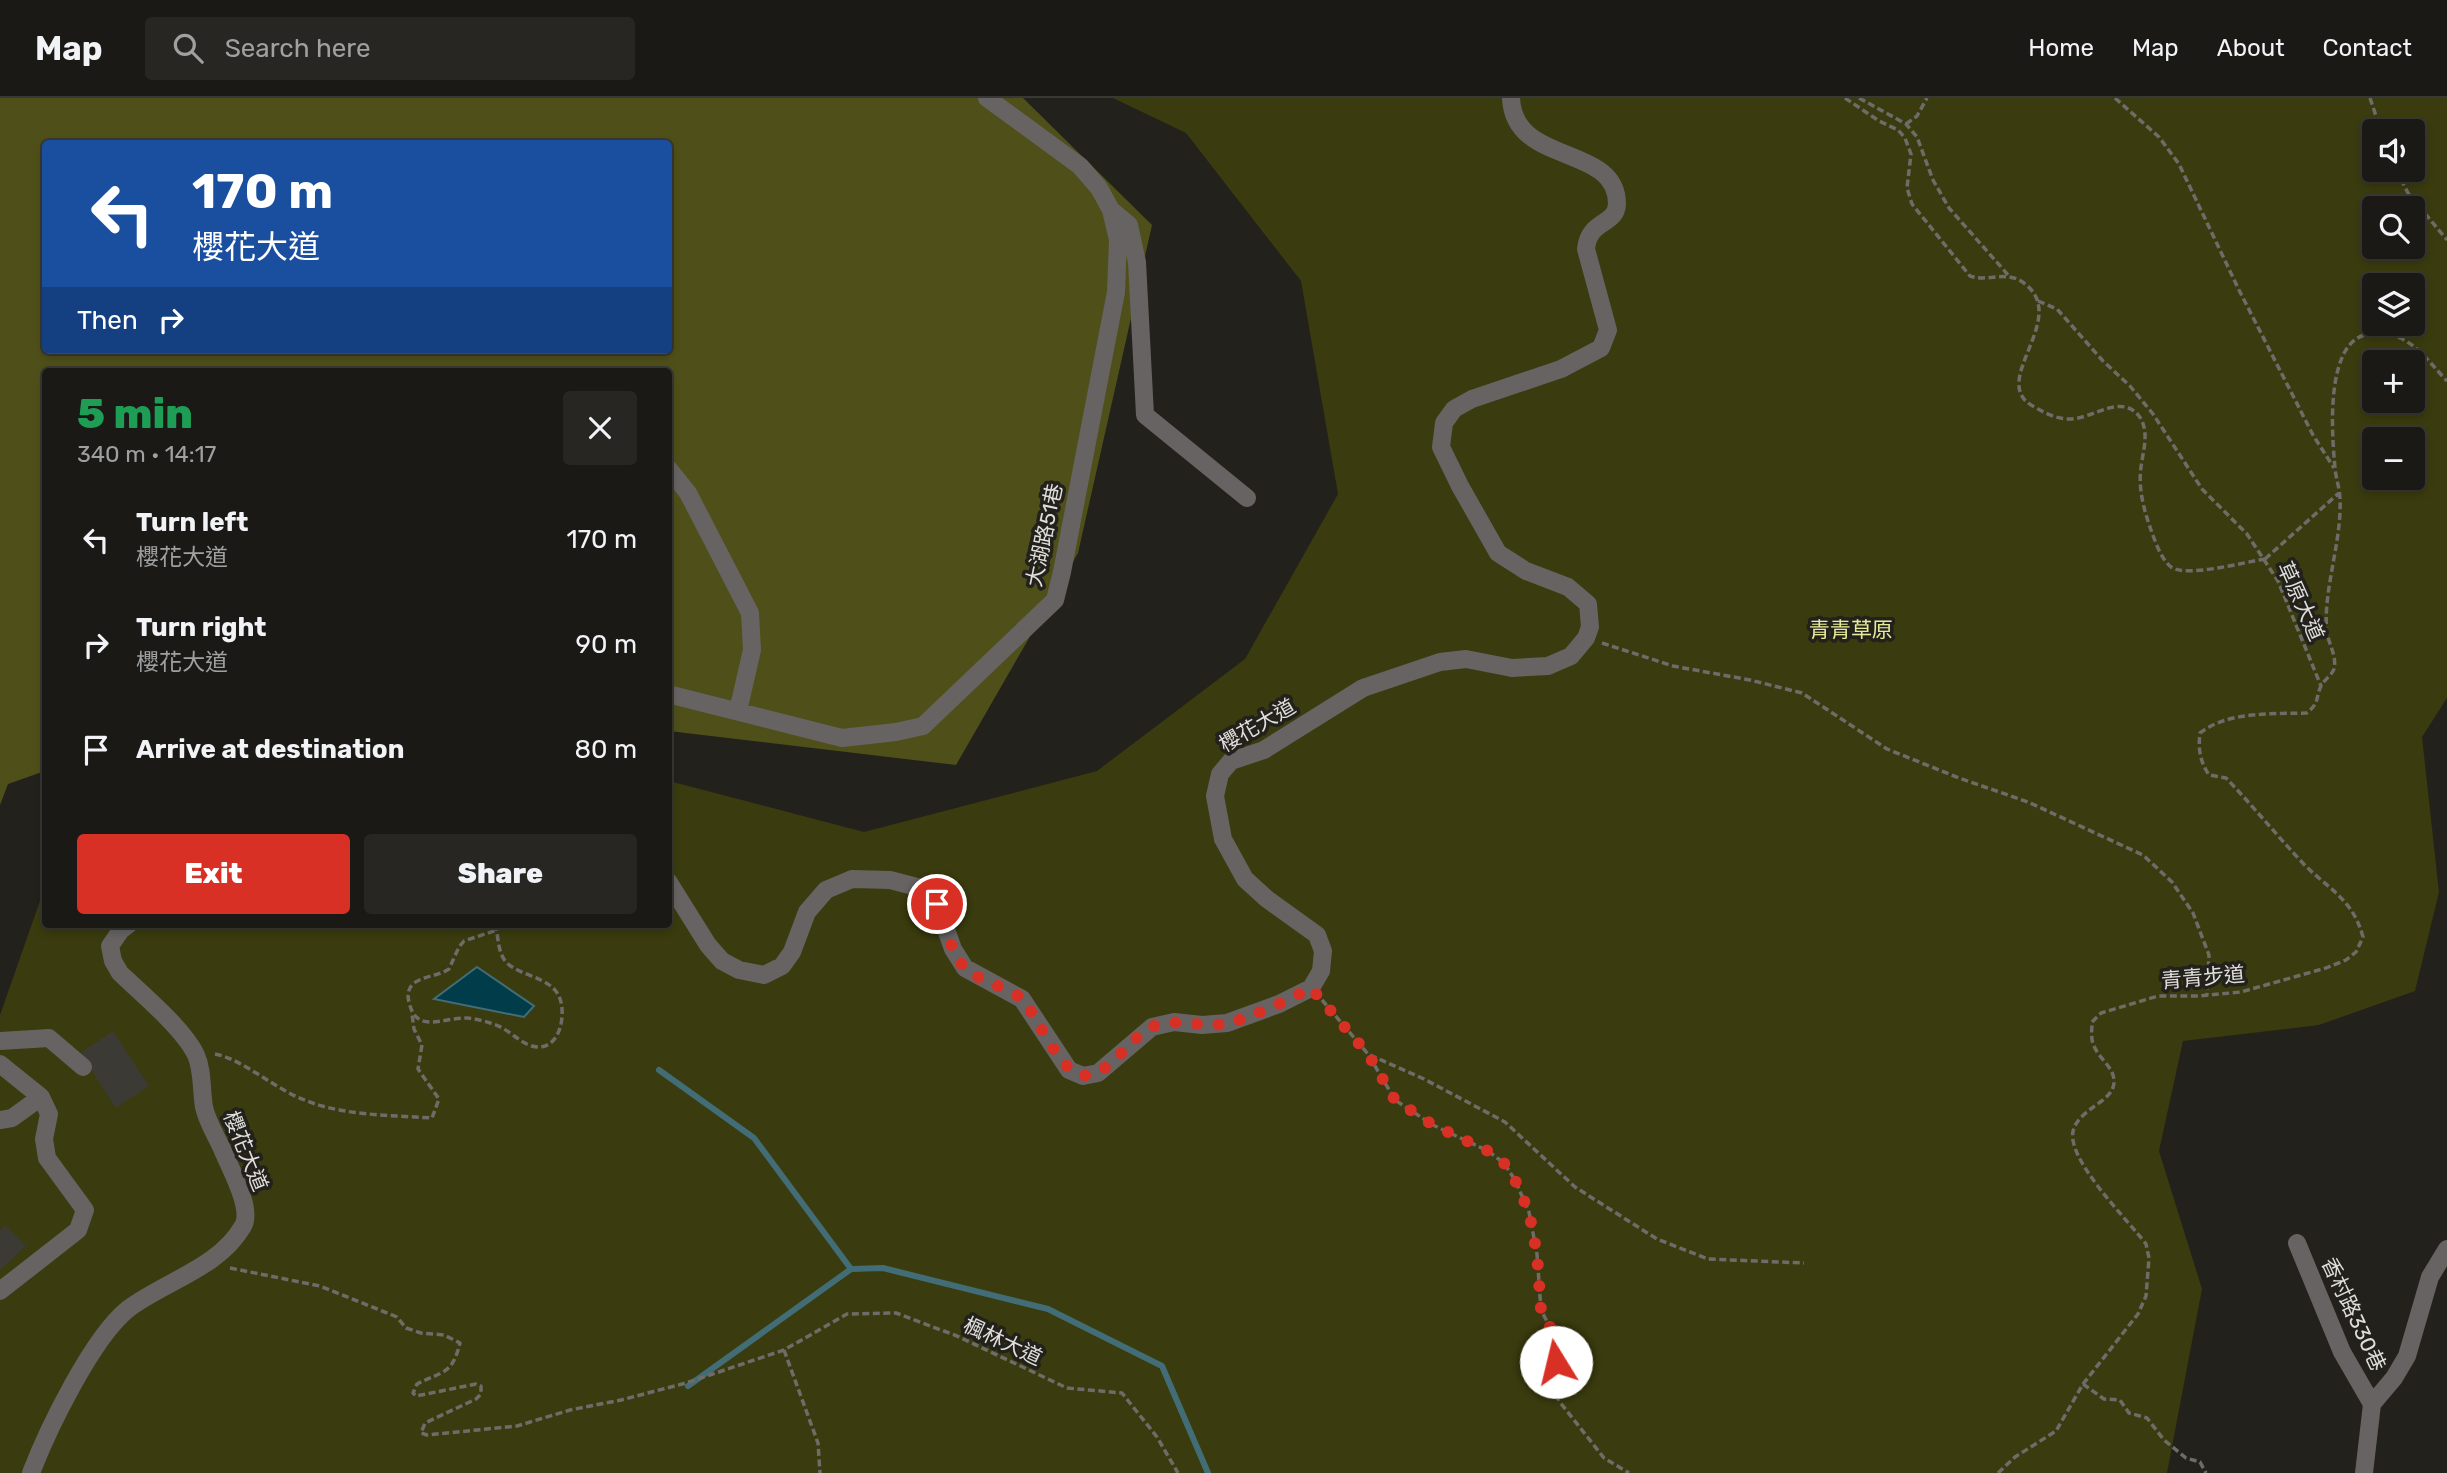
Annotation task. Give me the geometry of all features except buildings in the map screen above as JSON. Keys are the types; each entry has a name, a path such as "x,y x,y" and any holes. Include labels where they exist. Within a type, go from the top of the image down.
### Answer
{"street":[{"name":"大湖路51巷","path":"672,695 842,738 923,726 1055,600 1116,292 1118,240 1111,210 1099,187 1080,166 987,98"},
{"path":"1511,98 1518,121 1530,136 1548,149 1589,163 1603,171 1614,188 1617,207 1608,221 1595,227 1587,236 1586,249 1608,330 1601,348 1561,369 1472,399 1454,410 1444,423 1441,447 1499,553 1526,570 1568,587 1588,604 1590,627 1587,638"},
{"path":"1111,210 1129,225 1137,262 1146,415 1247,498"},
{"path":"672,473 688,493 750,613 752,650 738,711"},
{"name":"櫻花大道","path":"1311,988 1321,971 1324,951 1317,935 1267,899 1245,879 1223,839 1215,796 1220,775 1231,761 1264,750 1363,688 1453,660 1466,659 1512,668 1548,666 1571,656 1587,638"},
{"path":"672,887 708,945 722,961 739,970 764,975 782,966 792,952 807,912 826,890 852,879 890,880 917,887 937,904 953,949 965,968 1022,999 1069,1070 1083,1076 1098,1073 1152,1027 1174,1022 1202,1025 1227,1023 1279,1004 1311,988"},
{"name":"櫻花大道","path":"31,1473 40,1447 94,1348 126,1311 215,1258 235,1238 245,1222 244,1201 205,1109 201,1073 195,1054 184,1037 120,973 113,961 110,946 124,928"},
{"path":"0,1041 49,1038 83,1067"},
{"path":"0,1064 41,1097 49,1114 44,1139 47,1158 85,1210 78,1230 0,1291"},
{"path":"0,1120 12,1118 41,1097"},
{"name":"香村路330巷","path":"2297,1243 2342,1352 2372,1404"},
{"name":"香村路330巷","path":"2364,1473 2372,1404 2394,1378 2407,1356 2430,1277 2447,1249"}],"path":[{"path":"1845,98 1879,121 1898,130 1906,138 1911,154 1908,188 1912,204 1965,271 1970,276 1985,279 2009,276"},
{"path":"1859,98 1906,124 1917,136 1933,180 1949,208 2009,276 2031,289 2038,301 2057,309 2103,361 2130,386 2153,414 2202,489 2248,534 2265,559 2339,493"},
{"path":"1906,124 1917,116 1927,98"},
{"path":"2115,98 2160,137 2179,164 2245,302 2313,435 2335,470"},
{"path":"2370,98 2377,119"},
{"path":"2403,182 2447,240"},
{"name":"草原大道","path":"2038,301 2038,326 2019,377 2020,390 2026,402 2045,413 2073,419 2114,406 2129,407 2139,417 2145,431 2140,488 2145,513 2163,557 2172,568 2189,572 2265,559 2278,581 2321,686 2334,670 2334,654 2327,633 2340,499 2335,470 2333,428 2335,382 2340,359 2363,335 2376,333 2405,339 2422,351 2447,381"},
{"path":"1587,638 1673,666 1802,693 1887,749 2028,802 2143,855 2172,882 2193,913 2209,955 2207,995"},
{"name":"青青步道","path":"1998,1473 2015,1457 2056,1431 2083,1384 2138,1314 2146,1296 2149,1258 2146,1244 2086,1170 2074,1145 2073,1129 2082,1116 2110,1095 2115,1081 2091,1039 2092,1022 2101,1013 2158,996 2241,992 2326,968 2346,960 2356,952 2363,937 2358,918 2339,894 2301,862 2226,778 2209,775 2202,763 2200,733 2212,724 2231,719 2307,713 2317,705 2321,686"},
{"path":"195,1054 209,1053 235,1060 283,1091 326,1107 351,1112 432,1118 439,1099 418,1069 422,1045 414,1029 407,995 410,986 449,969 458,947 464,941 497,930 502,955 509,965 550,984 558,994 562,1007 558,1033 552,1043 542,1047 532,1047 498,1025 466,1018 432,1023 412,1014"},
{"path":"1311,988 1368,1054 1395,1100 1433,1125 1488,1151 1504,1163 1529,1212 1541,1310 1554,1335 1556,1362 1552,1383 1555,1392 1559,1401 1604,1458 1629,1473"},
{"path":"1368,1054 1424,1079 1505,1122 1575,1187 1657,1239 1708,1259 1804,1263"},
{"name":"楓林大道","path":"215,1258 234,1271 331,1290 397,1317 407,1328 421,1333 444,1335 460,1343 456,1360 450,1367 444,1373 417,1384 413,1393 416,1396 477,1384 481,1387 481,1394 476,1399 425,1423 421,1433 428,1435 517,1426 570,1410 621,1400 686,1383 784,1350 847,1314 896,1313 957,1336 1068,1388 1122,1393 1157,1437 1178,1473"},
{"path":"784,1350 818,1443 820,1473"},
{"path":"2083,1384 2104,1399 2120,1400 2129,1413 2147,1418 2164,1440 2186,1458 2200,1462 2206,1473"}],"green space":[{"name":"青青草原","path":"1113,98 2447,98 2447,698 2422,737 2439,892 2415,991 2319,1025 2183,1041 2159,1151 2202,1289 2167,1473 0,1473 0,1015 42,897 42,928 672,928 672,782 864,832 1097,771 1245,659 1338,494 1301,281 1186,133"}],"shaded area":[{"path":"0,98 1023,98 1152,225 1078,553 956,765 672,731 672,368 42,368 42,772 8,784 0,805"}],"water":[{"path":"477,967 534,1006 524,1017 434,999"}],"waterway":[{"path":"659,1070 754,1138 851,1269 883,1268 1048,1309 1162,1366 1208,1473"},
{"path":"688,1386 851,1269"}],"route":[{"path":"937,904 953,949 965,968 1022,999 1069,1070 1083,1076 1098,1073 1152,1027 1174,1022 1202,1025 1227,1023 1279,1004 1311,988 1368,1054 1395,1100 1433,1125 1488,1151 1504,1163 1529,1212 1537,1254 1541,1310 1554,1335 1556,1362"}]}
